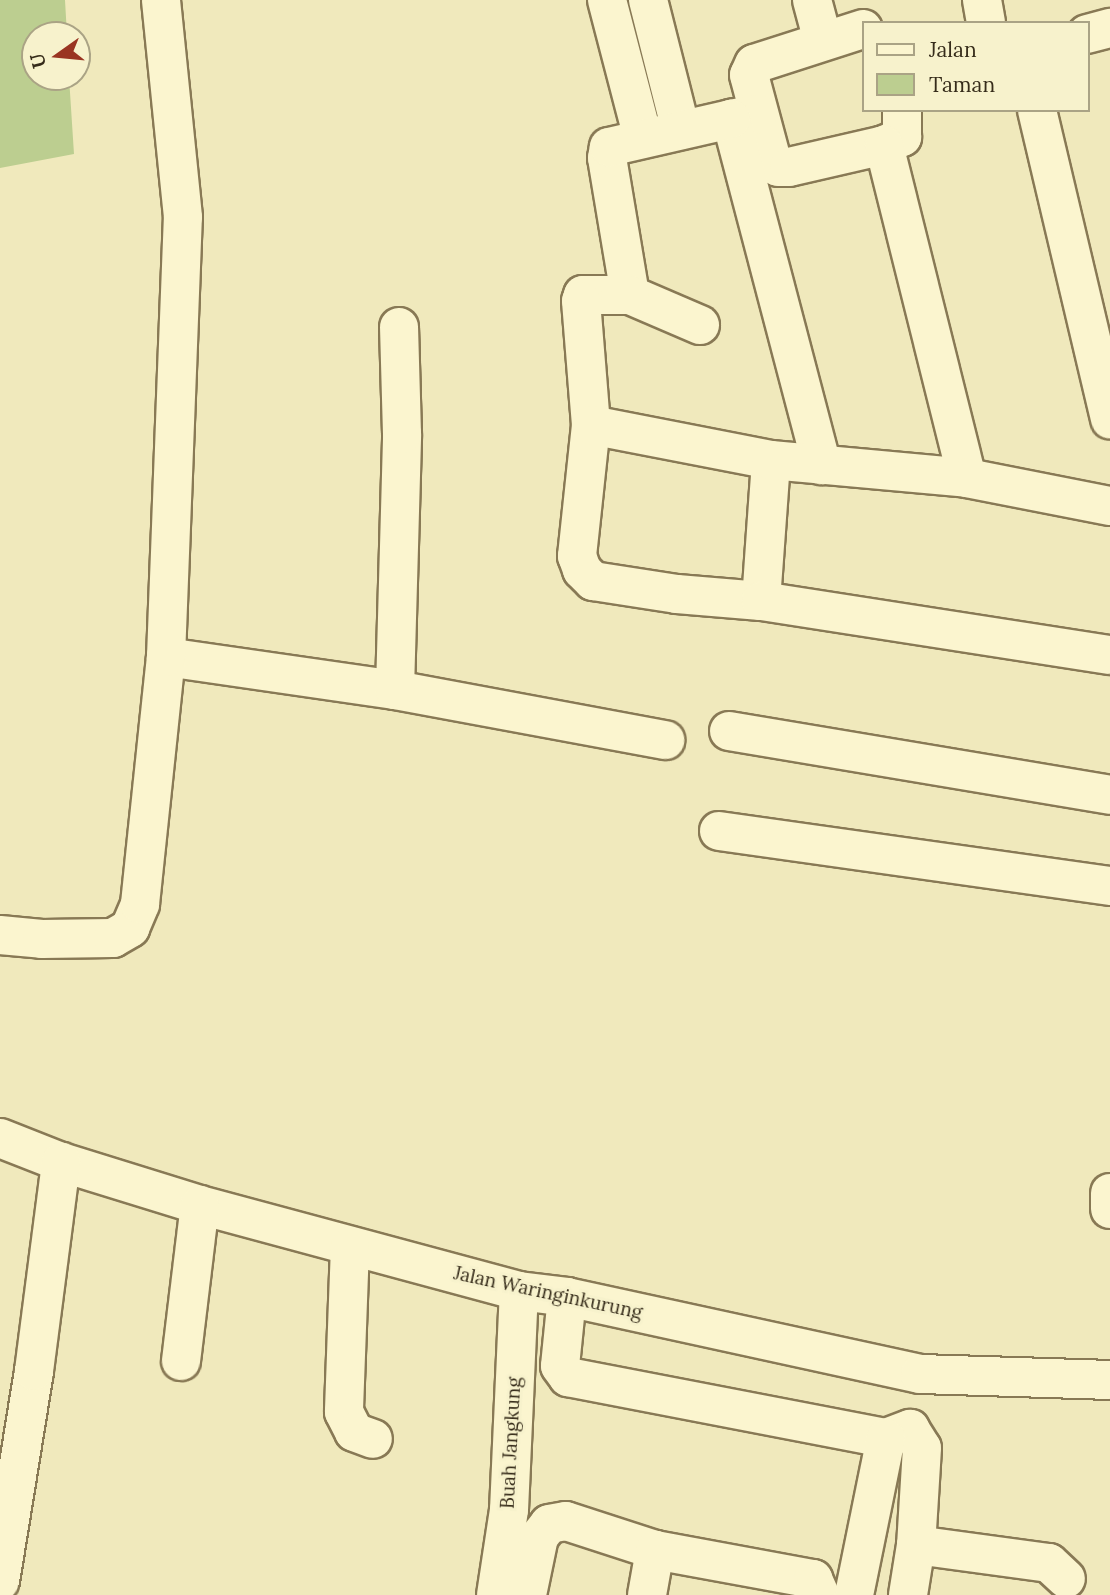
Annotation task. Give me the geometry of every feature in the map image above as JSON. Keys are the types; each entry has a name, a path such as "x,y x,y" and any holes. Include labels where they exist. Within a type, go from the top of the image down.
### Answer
{"street":[{"path":"0,935 42,939 113,938 130,928 140,904 166,657 183,217 162,0"},
{"path":"607,0 643,138"},
{"path":"648,0 681,130"},
{"path":"812,0 822,41"},
{"path":"982,0 986,21"},
{"path":"1089,33 1110,28"},
{"path":"822,466 744,117 749,75 754,64 862,29"},
{"path":"744,117 778,167 884,145 902,137 902,112"},
{"path":"1037,112 1110,421"},
{"path":"630,295 607,158 609,147 744,117"},
{"path":"884,145 967,478"},
{"path":"700,325 630,295 588,293 580,301 591,425 577,556 582,570 593,580 677,594 761,601 1110,655"},
{"path":"395,690 402,434 399,327"},
{"path":"591,425 771,460 967,478 1110,506"},
{"path":"761,601 771,460"},
{"path":"166,657 395,690 665,740"},
{"path":"729,731 1110,795"},
{"path":"719,831 1110,886"},
{"name":"Jalan Waringinkurung","path":"0,1138 61,1162 200,1205 519,1291 567,1297 920,1374 1110,1380"},
{"path":"0,1581 34,1371 61,1162"},
{"path":"1110,1193 1110,1209"},
{"path":"181,1361 200,1205"},
{"path":"350,1246 344,1412 354,1432 373,1439"},
{"name":"Buah Jangkung","path":"496,1595 509,1510 519,1291"},
{"path":"567,1297 559,1366 568,1377 898,1434 922,1448 916,1545 908,1595"},
{"path":"854,1595 898,1434 920,1374"},
{"path":"527,1595 539,1537 549,1524 566,1521 655,1550 813,1579 820,1595"},
{"path":"916,1545 1049,1563 1066,1579"},
{"path":"647,1595 655,1550"}],"green space":[{"path":"0,0 65,0 66,21 21,21 21,91 70,91 74,154 0,168"}]}
